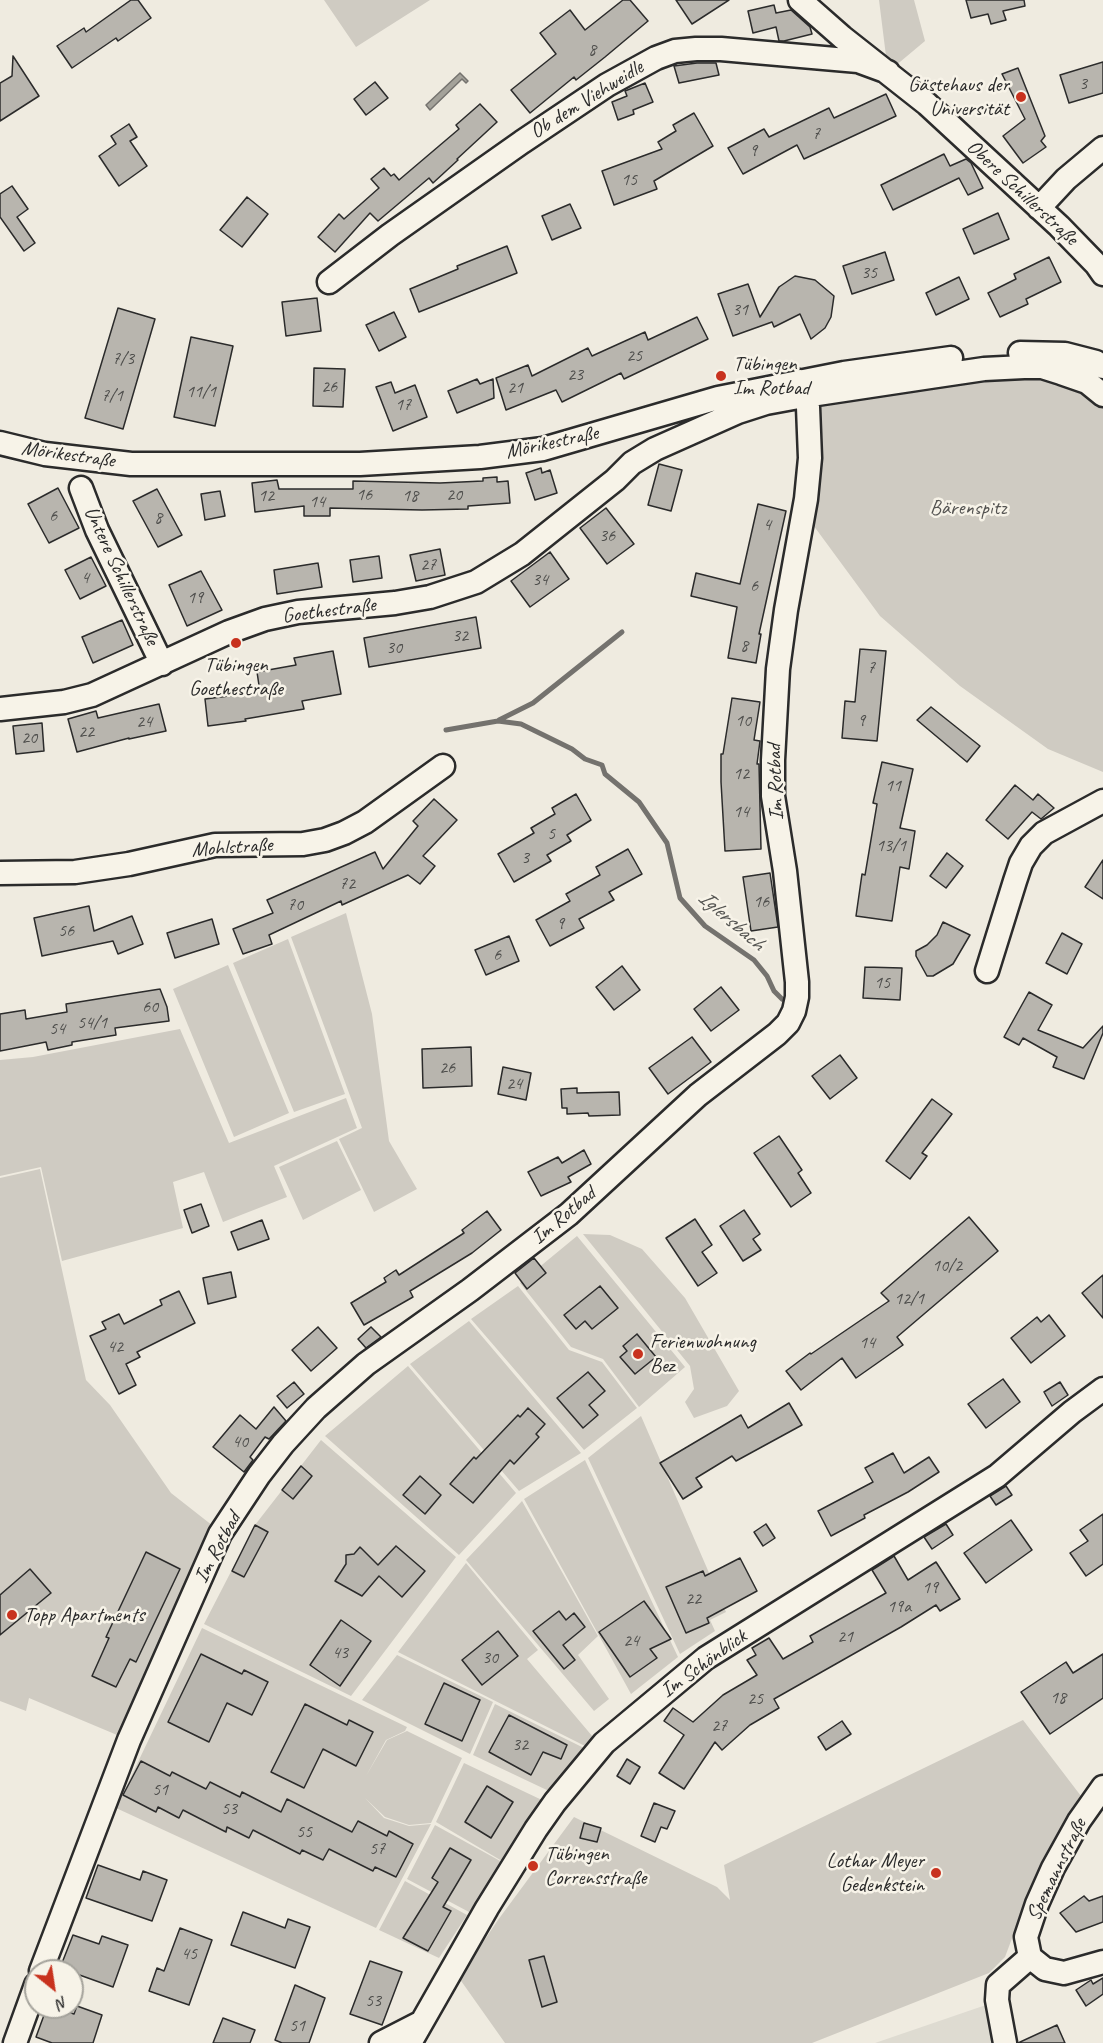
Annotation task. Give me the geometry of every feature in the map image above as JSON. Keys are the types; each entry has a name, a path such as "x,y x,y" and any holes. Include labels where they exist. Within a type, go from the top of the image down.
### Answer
{"street":[{"name":"Obere Schillerstraße","path":"800,0 842,37 910,89 1079,246 1103,274"},
{"name":"Ob dem Viehweidle","path":"329,282 390,235 531,135 607,85 656,58 675,51 721,49 858,61 888,72"},
{"path":"1039,208 1066,179 1103,148"},
{"name":"Mörikestraße","path":"0,443 45,454 131,464 360,464 434,461 543,448 718,398 1024,367 1098,370"},
{"name":"Goethestraße","path":"0,709 64,702 92,695 229,632 265,619 298,612 395,603 430,597 476,582 522,554 615,480 632,463 681,437 738,412 766,404 802,389"},
{"name":"Im Rotbad","path":"46,1959 129,1740 220,1534 287,1438 337,1389 373,1359 516,1255 568,1214 698,1095 777,1034 788,1023 794,1011 797,982 785,871 773,796 773,769 779,659 808,480 810,427 808,407 802,389"},
{"path":"613,429 630,436 637,444 639,452 632,463"},
{"name":"Untere Schillerstraße","path":"81,488 97,530 162,663"},
{"name":"Mohlstraße","path":"0,873 75,872 129,864 215,845 303,844 325,840 365,822 443,766"},
{"path":"987,971 1021,863 1031,846 1044,833 1103,801"},
{"name":"Im Schönblick","path":"410,2043 487,1908 536,1829 555,1802 604,1743 706,1658 997,1476 1103,1389"},
{"name":"Spemannstraße","path":"1030,1958 1026,1937 1036,1904 1079,1821 1103,1787"},
{"path":"1005,2043 997,2000 998,1985 1030,1958 1045,1969 1064,1973 1103,1962"},
{"path":"15,2043 24,2018"},
{"path":"381,2043 420,2023"}],"shaded area":[{"path":"460,73 468,81 466,83 462,79 430,110 426,105"},
{"path":"983,2006 1006,2007 1015,2043 875,2043"}],"green space":[{"path":"324,0 430,0 356,47"},
{"path":"879,0 914,0 925,41 888,72"},
{"name":"Bärenspitz","path":"1024,367 1103,395 1103,772 1048,749 960,686 880,616 808,518 804,397"},
{"path":"346,913 372,1014 389,1141 417,1189 374,1212 339,1139 362,1128 291,937"},
{"path":"288,939 345,1094 294,1112 233,963"},
{"path":"228,965 289,1113 234,1137 173,989"},
{"path":"180,1029 229,1143 346,1098 357,1128 274,1166 287,1197 223,1222 204,1172 173,1182 183,1228 62,1261 41,1167 0,1176 0,1060 33,1057"},
{"path":"337,1141 361,1190 303,1220 279,1167"},
{"path":"40,1169 86,1380 110,1405 171,1493 222,1533 129,1740 29,1698 26,1711 0,1701 0,1178"},
{"path":"583,1234 610,1235 642,1249 685,1298 739,1391 727,1406 694,1418 685,1402 694,1389 690,1366"},
{"path":"577,1236 685,1367 639,1407 603,1359 571,1347 520,1283"},
{"path":"518,1286 569,1350 602,1362 637,1408 584,1450 471,1319"},
{"path":"469,1321 581,1453 519,1491 410,1364"},
{"path":"408,1366 516,1493 459,1555 325,1436"},
{"path":"641,1416 726,1612 710,1620 715,1631 680,1654 588,1458"},
{"path":"321,1440 456,1557 351,1696 204,1624 255,1525"},
{"path":"585,1460 678,1657 631,1694 524,1499"},
{"path":"522,1501 598,1636 578,1655 609,1699 594,1711 466,1560"},
{"path":"466,1563 538,1650 527,1659 593,1737 585,1746 398,1652"},
{"path":"202,1628 407,1727 405,1731 386,1740 366,1776 387,1740 407,1731 462,1758 431,1823 409,1825 385,1817 365,1798 384,1818 409,1826 431,1824 376,1928 116,1808"},
{"path":"397,1655 493,1702 470,1754 362,1700"},
{"path":"495,1704 584,1748 551,1792 473,1755"},
{"path":"1023,1720 1084,1800 1045,1862 1026,1901 1005,1957 989,1973 812,2043 505,2043 459,1978 498,1920 574,1817 717,1887 730,1900 724,1865"},
{"path":"464,1763 544,1801 502,1861 436,1822"},
{"path":"435,1825 502,1862 469,1912 407,1879"},
{"path":"405,1881 467,1915 439,1958 379,1930"}],"building":[{"path":"131,0 138,0 151,18 118,41 116,38 72,68 57,46 84,28 86,32"},
{"path":"623,0 630,0 648,21 576,80 574,77 530,113 511,90 556,54 540,33 570,10 585,30"},
{"path":"676,0 729,0 692,24"},
{"path":"966,0 1024,0 1025,6 1003,11 1006,20 991,24 988,14 971,18"},
{"path":"774,5 776,13 791,10 810,27 812,34 779,41 776,27 753,33 748,11"},
{"path":"13,56 39,96 0,121 0,83 12,76"},
{"name":"Gästehaus der Universität","path":"1103,62 1103,93 1069,103 1060,75"},
{"path":"716,63 719,75 679,83 674,66"},
{"name":"Gästehaus der Universität","path":"1018,68 1045,136 1041,141 1046,147 1023,163 1003,136 1025,119 1002,74"},
{"path":"375,82 388,98 366,115 354,99"},
{"path":"645,83 653,102 633,110 634,114 618,120 612,102 627,96 625,91"},
{"path":"886,94 896,116 804,159 797,145 743,174 728,148 764,129 769,137 829,108 834,118"},
{"path":"480,104 497,122 433,183 429,178 378,221 370,213 335,252 318,237 339,214 344,219 379,188 371,179 384,168 391,176 394,174 399,180 459,129 456,125"},
{"path":"694,113 713,146 654,181 657,189 614,205 602,171 662,149 658,142 676,131 673,125"},
{"path":"129,124 137,137 130,141 147,166 119,186 99,156 116,144 111,136"},
{"path":"944,154 950,166 966,159 971,163 983,188 968,195 959,178 893,210 881,185"},
{"path":"12,186 28,209 17,217 35,243 24,251 0,217 0,194"},
{"path":"247,197 268,214 242,247 220,230"},
{"path":"570,204 581,228 552,240 542,216"},
{"path":"998,213 1009,239 974,254 963,229"},
{"path":"507,246 517,273 419,312 410,289 458,269 457,266"},
{"path":"885,252 894,280 852,294 843,266"},
{"path":"1049,257 1061,282 1026,299 1028,304 1000,317 988,293 1016,279 1014,274"},
{"path":"795,276 815,280 834,296 831,317 825,328 811,339 800,314 774,327 772,322 733,336 718,294 748,284 760,317 779,287"},
{"path":"959,277 969,299 936,315 926,293"},
{"path":"317,298 321,331 286,336 282,302"},
{"path":"118,308 155,319 123,429 85,418"},
{"path":"394,312 406,337 379,351 366,325"},
{"path":"697,317 708,339 624,379 621,373 562,402 556,390 506,410 496,378 528,365 532,376 588,348 592,356 645,332 648,340"},
{"path":"191,337 233,346 215,426 174,417"},
{"path":"314,368 345,369 343,407 313,406"},
{"path":"477,379 480,384 493,379 494,398 457,413 448,391"},
{"path":"391,382 395,393 415,385 427,417 393,431 376,387"},
{"path":"659,464 682,470 671,511 648,505"},
{"path":"541,468 542,473 550,470 557,493 535,500 526,473"},
{"path":"497,477 497,482 508,481 510,503 468,506 468,509 330,508 330,516 304,516 304,506 255,512 252,483 277,480 279,489 353,489 353,481 440,483 483,481 483,478"},
{"path":"58,488 79,528 49,543 28,504"},
{"path":"157,489 182,535 158,547 133,501"},
{"path":"220,491 225,516 205,520 201,494"},
{"path":"758,504 786,511 759,634 761,634 756,663 728,658 737,607 691,596 696,573 740,584"},
{"path":"606,508 634,544 607,564 580,528"},
{"path":"440,549 445,575 416,581 410,555"},
{"path":"550,552 569,579 530,607 511,581"},
{"path":"379,556 382,578 353,582 350,560"},
{"path":"91,557 106,586 80,599 65,570"},
{"path":"318,563 322,587 277,594 274,570"},
{"path":"201,571 222,610 187,626 169,585"},
{"path":"476,617 481,648 369,667 364,638"},
{"path":"122,620 133,645 93,663 82,637"},
{"path":"860,649 886,651 877,741 842,738 845,701 855,702"},
{"path":"333,651 341,694 302,701 304,709 208,726 205,699 260,692 257,672 296,665 294,658"},
{"path":"732,698 760,702 754,740 760,741 757,764 759,764 761,849 725,851 721,754 723,754"},
{"path":"159,704 166,731 77,752 68,719 96,711 98,718"},
{"path":"931,707 980,746 967,762 917,720"},
{"path":"42,723 44,751 16,754 13,726"},
{"path":"882,762 913,769 900,828 915,831 909,869 900,867 892,921 856,916 862,874 865,875 877,804 873,803"},
{"path":"1015,785 1033,800 1038,794 1054,808 1041,819 1032,812 1008,839 986,820"},
{"path":"576,794 591,820 567,835 571,841 547,855 551,861 514,882 498,854 534,833 531,828 555,814 552,808"},
{"path":"434,799 457,820 423,856 435,866 420,884 408,875 342,905 341,901 269,935 272,944 243,954 233,929 273,913 267,900 375,852 383,869 418,826 413,821"},
{"path":"628,849 642,874 609,892 614,900 579,919 584,928 550,946 536,920 570,901 566,894 600,875 596,867"},
{"path":"947,853 963,866 946,888 930,876"},
{"path":"1103,860 1103,899 1085,887"},
{"path":"770,873 778,927 751,931 743,877"},
{"path":"89,906 94,931 132,916 143,944 118,954 113,941 42,956 34,918"},
{"path":"212,919 219,944 175,958 167,933"},
{"path":"943,922 970,935 953,964 933,976 927,976 916,956 916,951 927,945 937,935"},
{"path":"1062,933 1082,944 1067,974 1046,963"},
{"path":"509,936 519,961 486,975 475,950"},
{"path":"622,966 640,990 614,1010 596,987"},
{"path":"865,967 902,968 900,1000 863,998"},
{"path":"721,987 739,1010 711,1031 694,1009"},
{"path":"160,989 167,1007 169,1021 115,1028 116,1035 72,1042 72,1045 48,1050 46,1042 0,1051 0,1014 25,1010 26,1019 67,1012 66,1004"},
{"path":"1029,992 1052,1005 1038,1030 1083,1048 1103,1026 1103,1033 1084,1079 1053,1067 1057,1057 1023,1038 1019,1045 1004,1037"},
{"path":"692,1037 711,1062 668,1094 649,1068"},
{"path":"471,1047 472,1086 423,1088 422,1049"},
{"path":"840,1055 857,1078 830,1099 812,1076"},
{"path":"503,1067 531,1073 526,1100 498,1094"},
{"path":"577,1088 577,1093 619,1092 620,1115 567,1114 567,1108 562,1108 561,1089"},
{"path":"932,1099 952,1114 922,1153 927,1156 910,1179 886,1161"},
{"path":"779,1136 802,1170 798,1173 811,1193 791,1207 754,1153"},
{"path":"584,1150 591,1164 568,1177 571,1182 541,1196 528,1172 558,1157 562,1163"},
{"path":"201,1204 209,1226 192,1233 184,1210"},
{"path":"744,1210 760,1234 753,1239 761,1250 743,1261 720,1226"},
{"path":"487,1211 501,1230 472,1253 410,1291 413,1297 364,1325 351,1303 386,1282 384,1278 396,1270 399,1275 464,1233 462,1230"},
{"path":"969,1217 998,1251 897,1337 903,1345 856,1378 842,1358 801,1390 786,1371 889,1301 881,1293"},
{"path":"695,1219 712,1245 702,1252 717,1273 698,1286 666,1238"},
{"path":"262,1220 269,1239 238,1250 231,1232"},
{"path":"534,1258 546,1273 527,1289 515,1273"},
{"path":"231,1272 236,1297 208,1304 203,1278"},
{"path":"1103,1275 1103,1318 1082,1293"},
{"path":"600,1286 618,1308 592,1329 585,1321 576,1329 564,1315"},
{"path":"179,1291 195,1323 137,1352 140,1357 126,1364 136,1385 119,1394 90,1336 106,1329 102,1322 119,1314 124,1324 162,1305 160,1300"},
{"path":"1049,1315 1065,1336 1031,1363 1011,1338 1037,1317 1041,1322"},
{"path":"318,1327 337,1348 311,1371 292,1350"},
{"path":"371,1327 381,1337 366,1348 358,1339"},
{"name":"Ferienwohnung Bez","path":"637,1334 656,1357 635,1374 620,1357 627,1351 623,1346"},
{"path":"588,1372 605,1391 589,1405 598,1415 583,1428 557,1398"},
{"path":"1003,1379 1020,1402 986,1428 968,1404"},
{"path":"294,1382 304,1394 287,1408 277,1396"},
{"path":"1060,1382 1068,1395 1052,1406 1044,1392"},
{"path":"789,1403 802,1425 736,1461 732,1456 696,1478 702,1487 683,1499 660,1463 741,1415 748,1428"},
{"path":"274,1407 286,1421 269,1439 265,1437 250,1457 253,1460 244,1472 213,1447 240,1415 256,1429"},
{"path":"528,1408 545,1424 536,1434 539,1437 514,1464 510,1460 473,1503 450,1484 474,1457 476,1459 518,1415 520,1417"},
{"path":"893,1453 904,1473 929,1457 939,1472 908,1492 864,1515 865,1518 831,1536 818,1511 873,1482 865,1468"},
{"path":"301,1466 312,1476 293,1499 282,1490"},
{"path":"420,1476 441,1495 425,1514 403,1495"},
{"path":"1006,1486 1012,1495 996,1505 990,1496"},
{"path":"1103,1514 1103,1564 1086,1576 1070,1553 1088,1541 1080,1530"},
{"path":"1011,1520 1032,1550 986,1583 964,1553"},
{"path":"766,1524 775,1538 763,1546 754,1532"},
{"path":"946,1524 953,1535 932,1549 924,1537"},
{"path":"255,1525 268,1532 244,1577 232,1571"},
{"path":"396,1546 425,1571 402,1597 379,1576 362,1596 335,1581 346,1564 346,1555 354,1554 360,1547 378,1565"},
{"path":"146,1552 180,1569 136,1662 130,1659 116,1687 92,1676 109,1638 106,1637"},
{"path":"894,1556 908,1580 936,1562 960,1599 940,1611 936,1605 774,1699 779,1708 750,1725 722,1750 715,1742 684,1789 659,1773 684,1735 664,1721 673,1708 693,1722 723,1695 757,1675 747,1660 756,1655 752,1648 769,1638 783,1659 813,1642 810,1636 886,1593 872,1570"},
{"path":"740,1558 757,1591 707,1618 709,1623 686,1633 666,1587 703,1571 705,1576"},
{"name":"Topp Apartments","path":"30,1569 51,1593 0,1635 0,1595"},
{"path":"644,1601 671,1639 650,1649 657,1658 630,1677 599,1632"},
{"path":"559,1611 566,1620 574,1613 585,1627 563,1645 575,1660 564,1669 533,1631"},
{"path":"341,1620 371,1641 340,1686 310,1665"},
{"path":"498,1631 518,1656 482,1685 462,1660"},
{"path":"201,1654 242,1674 244,1670 268,1682 252,1715 227,1703 209,1742 168,1722"},
{"path":"1103,1654 1103,1698 1050,1734 1021,1692 1066,1662 1073,1673"},
{"path":"444,1683 480,1700 462,1741 425,1724"},
{"path":"305,1704 347,1725 349,1720 373,1732 356,1766 323,1749 304,1788 271,1772"},
{"path":"509,1715 567,1745 561,1759 543,1752 531,1775 489,1752"},
{"path":"842,1721 851,1734 826,1750 818,1737"},
{"path":"627,1759 640,1767 630,1784 617,1776"},
{"path":"141,1761 170,1776 172,1772 206,1789 210,1782 240,1797 242,1792 281,1812 287,1799 352,1832 358,1821 387,1836 389,1831 413,1844 396,1877 375,1867 373,1871 329,1849 323,1860 302,1850 300,1854 253,1830 249,1838 227,1827 226,1832 183,1810 179,1818 158,1807 156,1812 123,1795"},
{"path":"487,1786 513,1802 491,1838 465,1822"},
{"path":"654,1803 675,1811 667,1829 661,1827 655,1842 641,1836"},
{"path":"584,1823 601,1828 597,1842 580,1838"},
{"path":"450,1848 471,1860 443,1907 451,1911 428,1951 403,1938 438,1882 432,1878"},
{"path":"98,1865 140,1880 143,1871 167,1880 152,1921 86,1898"},
{"path":"1084,1896 1089,1901 1103,1896 1103,1922 1076,1932 1060,1913"},
{"path":"243,1912 285,1928 288,1919 310,1927 295,1968 231,1945"},
{"path":"180,1928 212,1940 189,2005 149,1991 157,1968 164,1971"},
{"path":"73,1935 99,1944 102,1936 128,1945 113,1987 84,1977 84,1959 64,1959"},
{"path":"544,1956 557,2002 542,2007 529,1960"},
{"path":"370,1961 402,1972 382,2025 350,2014"},
{"path":"1103,1978 1103,1994 1086,2006 1076,1990 1091,1980 1093,1984"},
{"path":"295,1985 325,1998 309,2043 282,2043 275,2040"},
{"path":"84,2009 102,2015 93,2043 52,2043 36,2037 43,2019 84,2019"},
{"path":"223,2018 255,2030 250,2043 213,2043"},
{"path":"1057,2025 1065,2043 1018,2043"}],"waterway":[{"path":"499,720 533,703 622,632"},
{"name":"Iglersbach","path":"446,730 498,721 521,724 572,749 585,759 602,765 605,774 639,802 667,843 680,898 705,926 754,960 767,976 774,991 782,999"}],"place":[{"name":"Gästehaus der Universität","path":"1021,97"},
{"name":"Tübingen Im Rotbad","path":"721,376"},
{"name":"Tübingen Goethestraße","path":"236,643"},
{"name":"Ferienwohnung Bez","path":"638,1354"},
{"name":"Topp Apartments","path":"12,1615"},
{"name":"Tübingen Corrensstraße","path":"533,1866"},
{"name":"Lothar Meyer Gedenkstein","path":"936,1873"}]}
